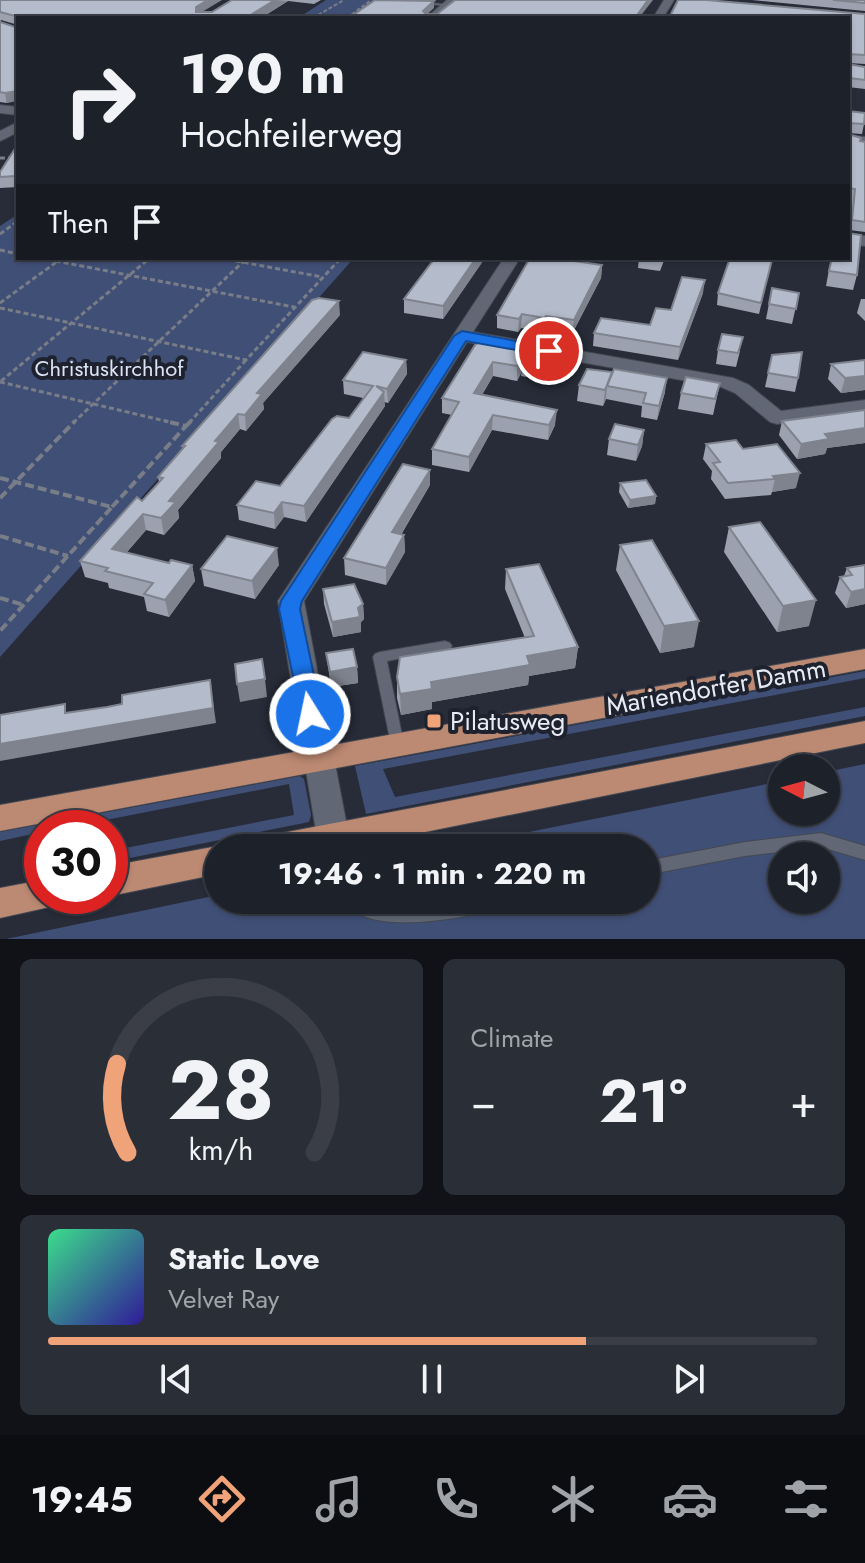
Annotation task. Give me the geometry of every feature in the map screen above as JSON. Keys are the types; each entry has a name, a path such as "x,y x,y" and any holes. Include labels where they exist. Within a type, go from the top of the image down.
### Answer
{"main road":[{"name":"Mariendorfer Damm","path":"0,818 865,659"},
{"path":"373,834 865,732"},
{"path":"128,878 204,863"},
{"path":"0,903 24,898"}],"street":[{"path":"433,16 450,2"},
{"path":"332,834 291,601 511,260"},
{"path":"462,336 726,382 742,389 777,418 865,406"}],"lane":[{"path":"395,0 450,2"},
{"path":"397,745 380,657 445,646"},
{"path":"660,865 745,849 821,840 865,853"},
{"path":"363,914 375,920 404,923 444,914"}],"path":[{"path":"316,16 344,0"},
{"path":"350,16 371,0"},
{"path":"344,16 352,14"},
{"path":"0,158 13,158"},
{"path":"6,166 13,158"},
{"path":"0,305 60,260 294,307"},
{"path":"0,382 148,260"},
{"path":"229,260 322,277"},
{"path":"0,498 92,403 245,260"},
{"path":"0,631 339,260"},
{"path":"0,305 246,360"},
{"path":"0,382 186,426"},
{"path":"0,478 112,507"},
{"path":"0,536 68,556"},
{"path":"0,598 24,605"}],"green space":[{"path":"326,0 382,0 359,16 301,16"},
{"name":"Christuskirchhof","path":"16,215 16,260 352,260 0,657 0,226"},
{"path":"865,671 865,678 383,769 395,797 865,707 865,716 366,814 355,766"},
{"path":"865,764 865,939 6,939 204,898 204,914 660,914 660,834 519,834 768,784 768,826 840,826 840,769"},
{"path":"300,776 304,779 311,815 309,822 249,834 204,834 204,843 128,858 128,847 294,815 289,784 128,816 128,810 118,810"},
{"path":"24,828 24,836 0,841 0,832"}],"building":[{"path":"0,0 208,0 196,7 196,12 212,12 232,0 275,0 249,16 16,16 0,12"},
{"path":"375,0 434,1 423,11 437,14 455,0 648,0 636,16 352,16"},
{"path":"678,0 865,14 865,55 850,54 850,16 670,16"},
{"path":"833,0 865,0 865,3"},
{"path":"0,22 16,26 16,91 0,92"},
{"path":"850,64 865,67 865,80 850,78"},
{"path":"850,111 865,113 864,124 850,123"},
{"path":"850,135 865,142 865,222 852,220 855,189 850,188"},
{"path":"16,147 16,176 0,177"},
{"path":"850,233 861,235 857,275 829,271 832,260 850,260"},
{"path":"433,260 475,260 443,306 404,299"},
{"path":"529,260 567,260 602,265 574,320 522,314 519,319 497,315"},
{"path":"729,260 772,260 761,303 718,293"},
{"path":"682,277 705,280 680,347 594,333 601,318 650,325 656,308 671,310"},
{"path":"772,288 799,293 796,309 769,304"},
{"path":"312,300 339,301 257,393 262,394 245,415 238,414 215,441 219,442 169,501 176,502 161,518 143,514 112,549 169,563 171,560 192,565 165,600 144,594 153,583 80,561 137,497 142,501 163,478 158,477 185,446 182,446"},
{"path":"722,334 743,337 738,353 718,350"},
{"path":"484,339 525,352 517,366 493,362 474,393 557,410 549,425 493,415 469,457 432,449 459,402 442,398 475,345"},
{"path":"530,346 563,351 556,366 522,360"},
{"path":"363,352 406,360 387,389 376,386 384,392 304,506 282,502 274,513 237,505 256,481 280,486 332,419 337,416 349,418 373,386 343,380"},
{"path":"802,352 798,378 768,373 772,355"},
{"path":"865,360 865,376 845,378 831,364"},
{"path":"587,369 612,372 605,390 579,385"},
{"path":"614,369 667,378 659,406 643,403 646,393 607,386"},
{"path":"686,377 720,383 715,399 681,393"},
{"path":"865,410 865,428 825,434 829,439 801,444 782,421"},
{"path":"615,424 644,430 638,445 609,439"},
{"path":"736,440 743,449 777,444 800,473 773,476 775,479 728,483 713,463 720,462 706,444"},
{"path":"403,464 430,470 392,532 404,535 386,568 344,558"},
{"path":"646,480 656,496 630,500 620,483"},
{"path":"760,522 816,600 783,606 729,527"},
{"path":"227,536 277,548 252,581 201,569"},
{"path":"652,540 699,621 664,626 620,545"},
{"path":"539,564 578,647 527,656 530,665 431,682 432,689 400,694 397,677 400,657 534,636 506,569"},
{"path":"865,565 865,589 851,592 840,577 852,575 847,568"},
{"path":"354,584 363,604 358,608 360,617 332,622 323,589"},
{"path":"353,649 357,667 330,672 326,653"},
{"path":"262,659 265,679 237,684 235,664"},
{"path":"210,680 213,708 0,744 0,715 65,704 65,713 107,707 122,704 122,695"}],"place":[{"name":"Pilatusweg","path":"434,721"}],"route":[{"path":"310,714 291,601 462,336 549,351"}]}
